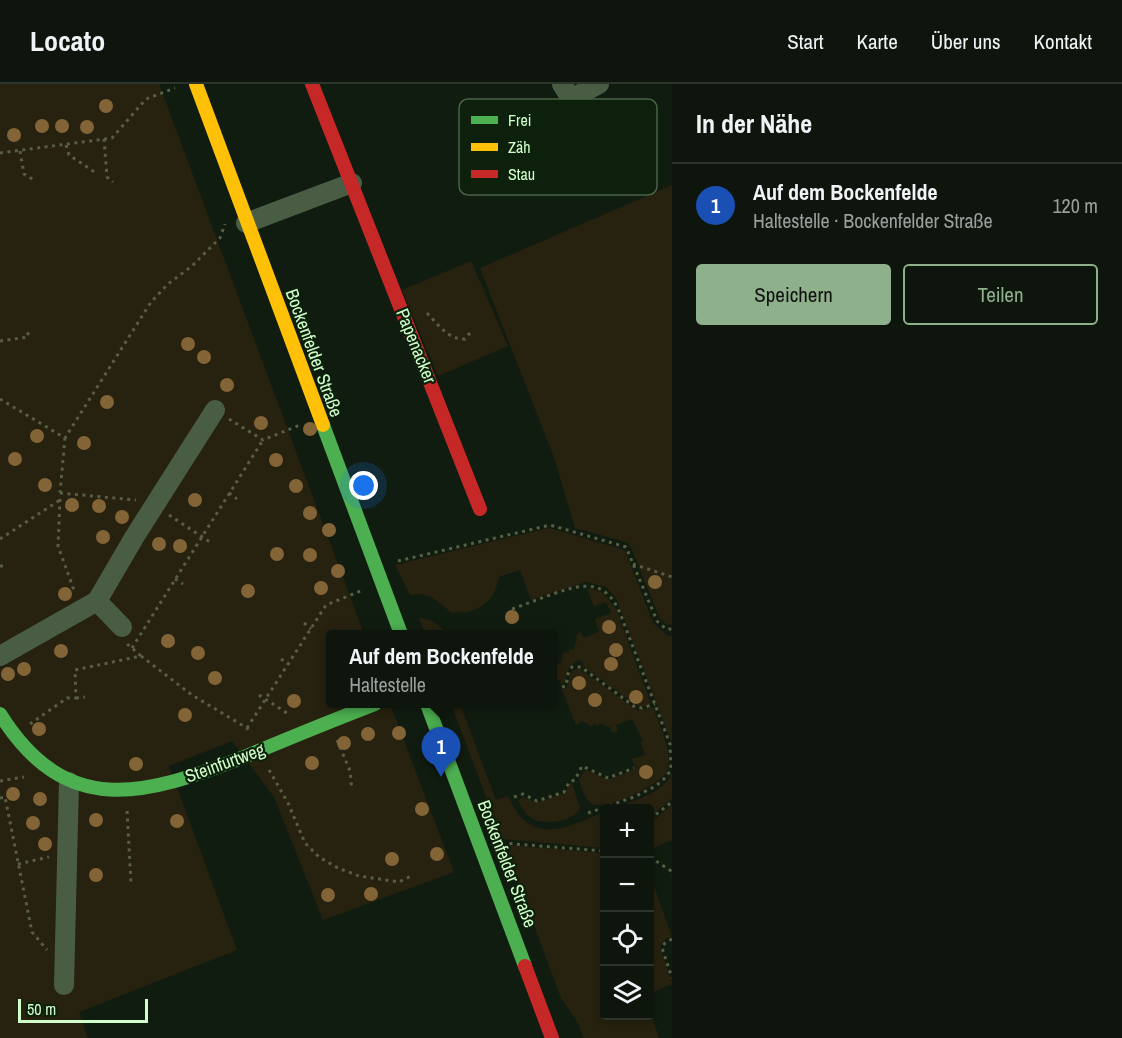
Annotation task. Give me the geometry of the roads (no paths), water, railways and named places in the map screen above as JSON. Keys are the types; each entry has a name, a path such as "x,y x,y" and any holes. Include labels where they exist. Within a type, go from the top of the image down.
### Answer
{"main road":[{"name":"Bockenfelder Straße","path":"196,84 399,630"},
{"name":"Papenacker","path":"312,84 480,509"},
{"name":"Steinfurtweg","path":"0,714 13,736 30,755 49,771 69,782 106,789 147,789 259,751 364,708"},
{"name":"Bockenfelder Straße","path":"428,708 552,1038"}],"street":[{"path":"562,84 571,99 599,84"},
{"path":"246,223 352,183"},
{"path":"0,656 91,605 215,410"},
{"path":"91,605 122,627"},
{"path":"64,985 69,782"}],"place":[{"name":"Auf dem Bockenfelde","path":"441,777"}]}
